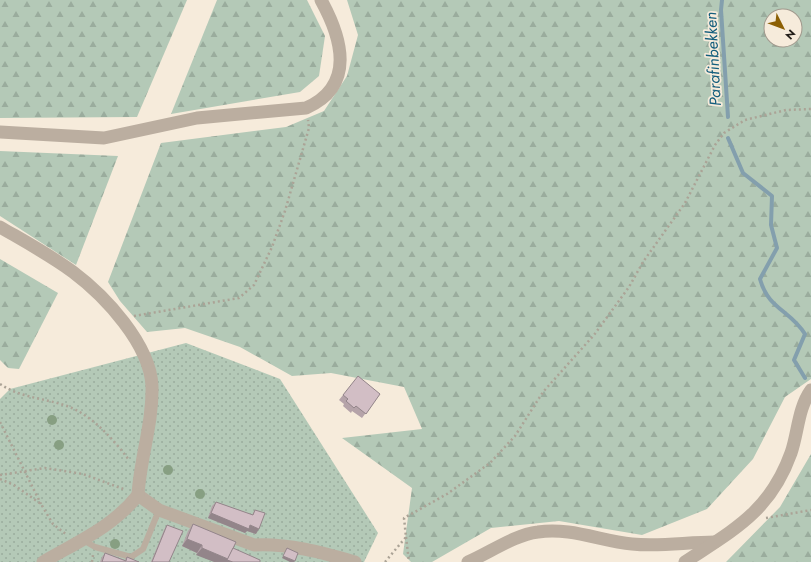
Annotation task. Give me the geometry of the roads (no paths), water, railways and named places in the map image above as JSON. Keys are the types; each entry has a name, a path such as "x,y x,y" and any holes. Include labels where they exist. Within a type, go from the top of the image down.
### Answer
{"street":[{"path":"0,132 104,138 197,118 306,108 316,104 331,88 340,62 338,39 321,0"},
{"path":"0,227 76,274 120,319 142,348 148,362 151,378 152,396 149,422 137,470 138,495 119,514 97,532 43,562"},
{"path":"685,562 747,521 766,501 791,454 803,407 811,390"},
{"path":"138,495 159,510 254,545 271,544 323,553 355,562"},
{"path":"468,562 518,538 537,532 549,531 561,531 631,544 649,545 715,542"}],"lane":[{"path":"83,540 95,547 131,557 143,549 159,510"}],"waterway":[{"name":"Parafinbekken","path":"722,0 721,10 728,117"},
{"name":"Parafinbekken","path":"728,138 743,173 772,196 771,225 777,248 760,279 768,297 793,320 805,334 794,360 805,378"}]}
